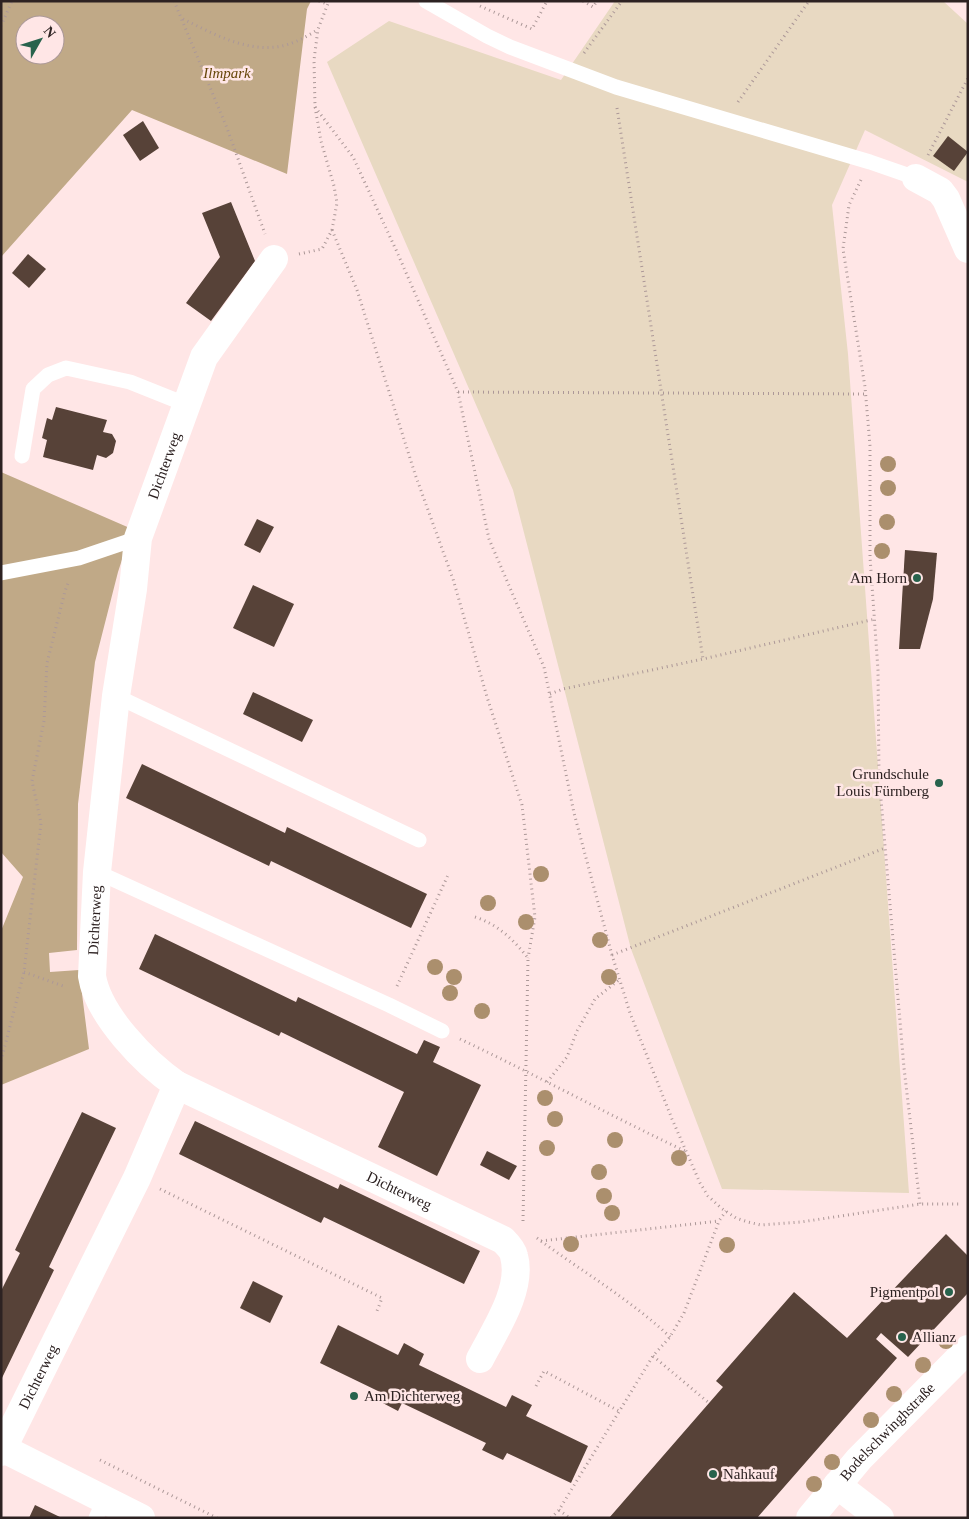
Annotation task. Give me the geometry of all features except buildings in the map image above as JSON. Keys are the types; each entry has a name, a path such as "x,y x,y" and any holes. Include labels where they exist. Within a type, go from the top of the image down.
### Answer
{"street":[{"path":"916,178 940,191 946,199 968,250"},
{"name":"Dichterweg","path":"274,259 204,357 185,404 138,538 133,589 116,696 97,872 92,976 94,988 120,1033 158,1072 177,1085 503,1240 514,1255 516,1280 507,1306 480,1359"},
{"name":"Dichterweg","path":"2,1451 137,1178 177,1085"},
{"name":"Bodelschwinghstraße","path":"810,1518 859,1459 968,1349"},
{"path":"2,1451 100,1509 141,1518"},
{"path":"837,1485 880,1518"}],"lane":[{"path":"426,1 502,43 616,87 870,162 916,178"},
{"path":"22,456 34,389 48,375 66,368 130,382 185,404"},
{"path":"1,573 79,558 138,538"},
{"path":"116,696 419,840"},
{"name":"Dichterweg","path":"97,872 442,1031"}],"path":[{"path":"1,26 12,1"},
{"path":"174,1 227,128 274,259 322,249 332,230 338,203 315,106 314,60 318,29 328,3 319,1"},
{"path":"479,5 532,29 547,1"},
{"path":"583,1 593,7 597,1"},
{"path":"576,72 583,54 622,1"},
{"path":"729,120 747,87 810,1"},
{"path":"182,19 223,38 240,44 259,47 275,47 296,42 318,29"},
{"path":"916,178 968,78"},
{"path":"616,87 616,100 703,659"},
{"path":"315,106 353,157 458,392 489,539 544,667 574,813 612,955 630,1014 700,1183 708,1196 736,1218 761,1225 801,1222 920,1204 960,1204"},
{"path":"870,162 849,205 843,249 865,394 870,446 870,557 878,670 879,776 904,1068 920,1204"},
{"path":"332,230 358,290 415,474 453,579 487,697 522,806 535,917 528,958 524,1228"},
{"path":"458,392 865,394"},
{"path":"1,1062 24,972 40,823 32,781 44,721 47,663 65,591 79,558"},
{"path":"550,694 563,689 874,619"},
{"path":"612,955 885,848"},
{"path":"389,1005 448,875"},
{"path":"475,917 488,921 515,941 528,958"},
{"path":"24,972 70,989"},
{"path":"548,1082 567,1057 577,1031 596,999 620,978"},
{"path":"442,1031 525,1070 618,1119 686,1151"},
{"path":"137,1178 382,1298 377,1311"},
{"path":"551,1518 559,1510 653,1356 670,1337 684,1313 719,1221 726,1211"},
{"path":"541,1241 719,1221"},
{"path":"535,1237 654,1321 670,1337"},
{"path":"653,1356 709,1403"},
{"path":"536,1386 544,1371 619,1411"},
{"path":"100,1460 218,1518"},
{"path":"559,1510 570,1518"}],"shaded area":[{"path":"615,1 943,1 968,24 968,182 865,130 832,205 848,354 909,1193 722,1189 631,949 513,490 327,62 389,21 561,80"}],"green space":[{"name":"Ilmpark","path":"1,1 311,1 307,9 287,174 132,110 1,257"},
{"path":"1,472 132,529 118,572 95,662 78,804 77,950 49,953 50,972 79,970 89,1049 1,1085 1,931 23,877 1,852"}],"place":[{"name":"Am Horn","path":"917,578"},
{"name":"Grundschule Louis Fürnberg","path":"939,783"},
{"name":"Pigmentpol","path":"949,1292"},
{"name":"Allianz","path":"902,1337"},
{"name":"Am Dichterweg","path":"354,1396"},
{"name":"Nahkauf","path":"713,1474"}]}
